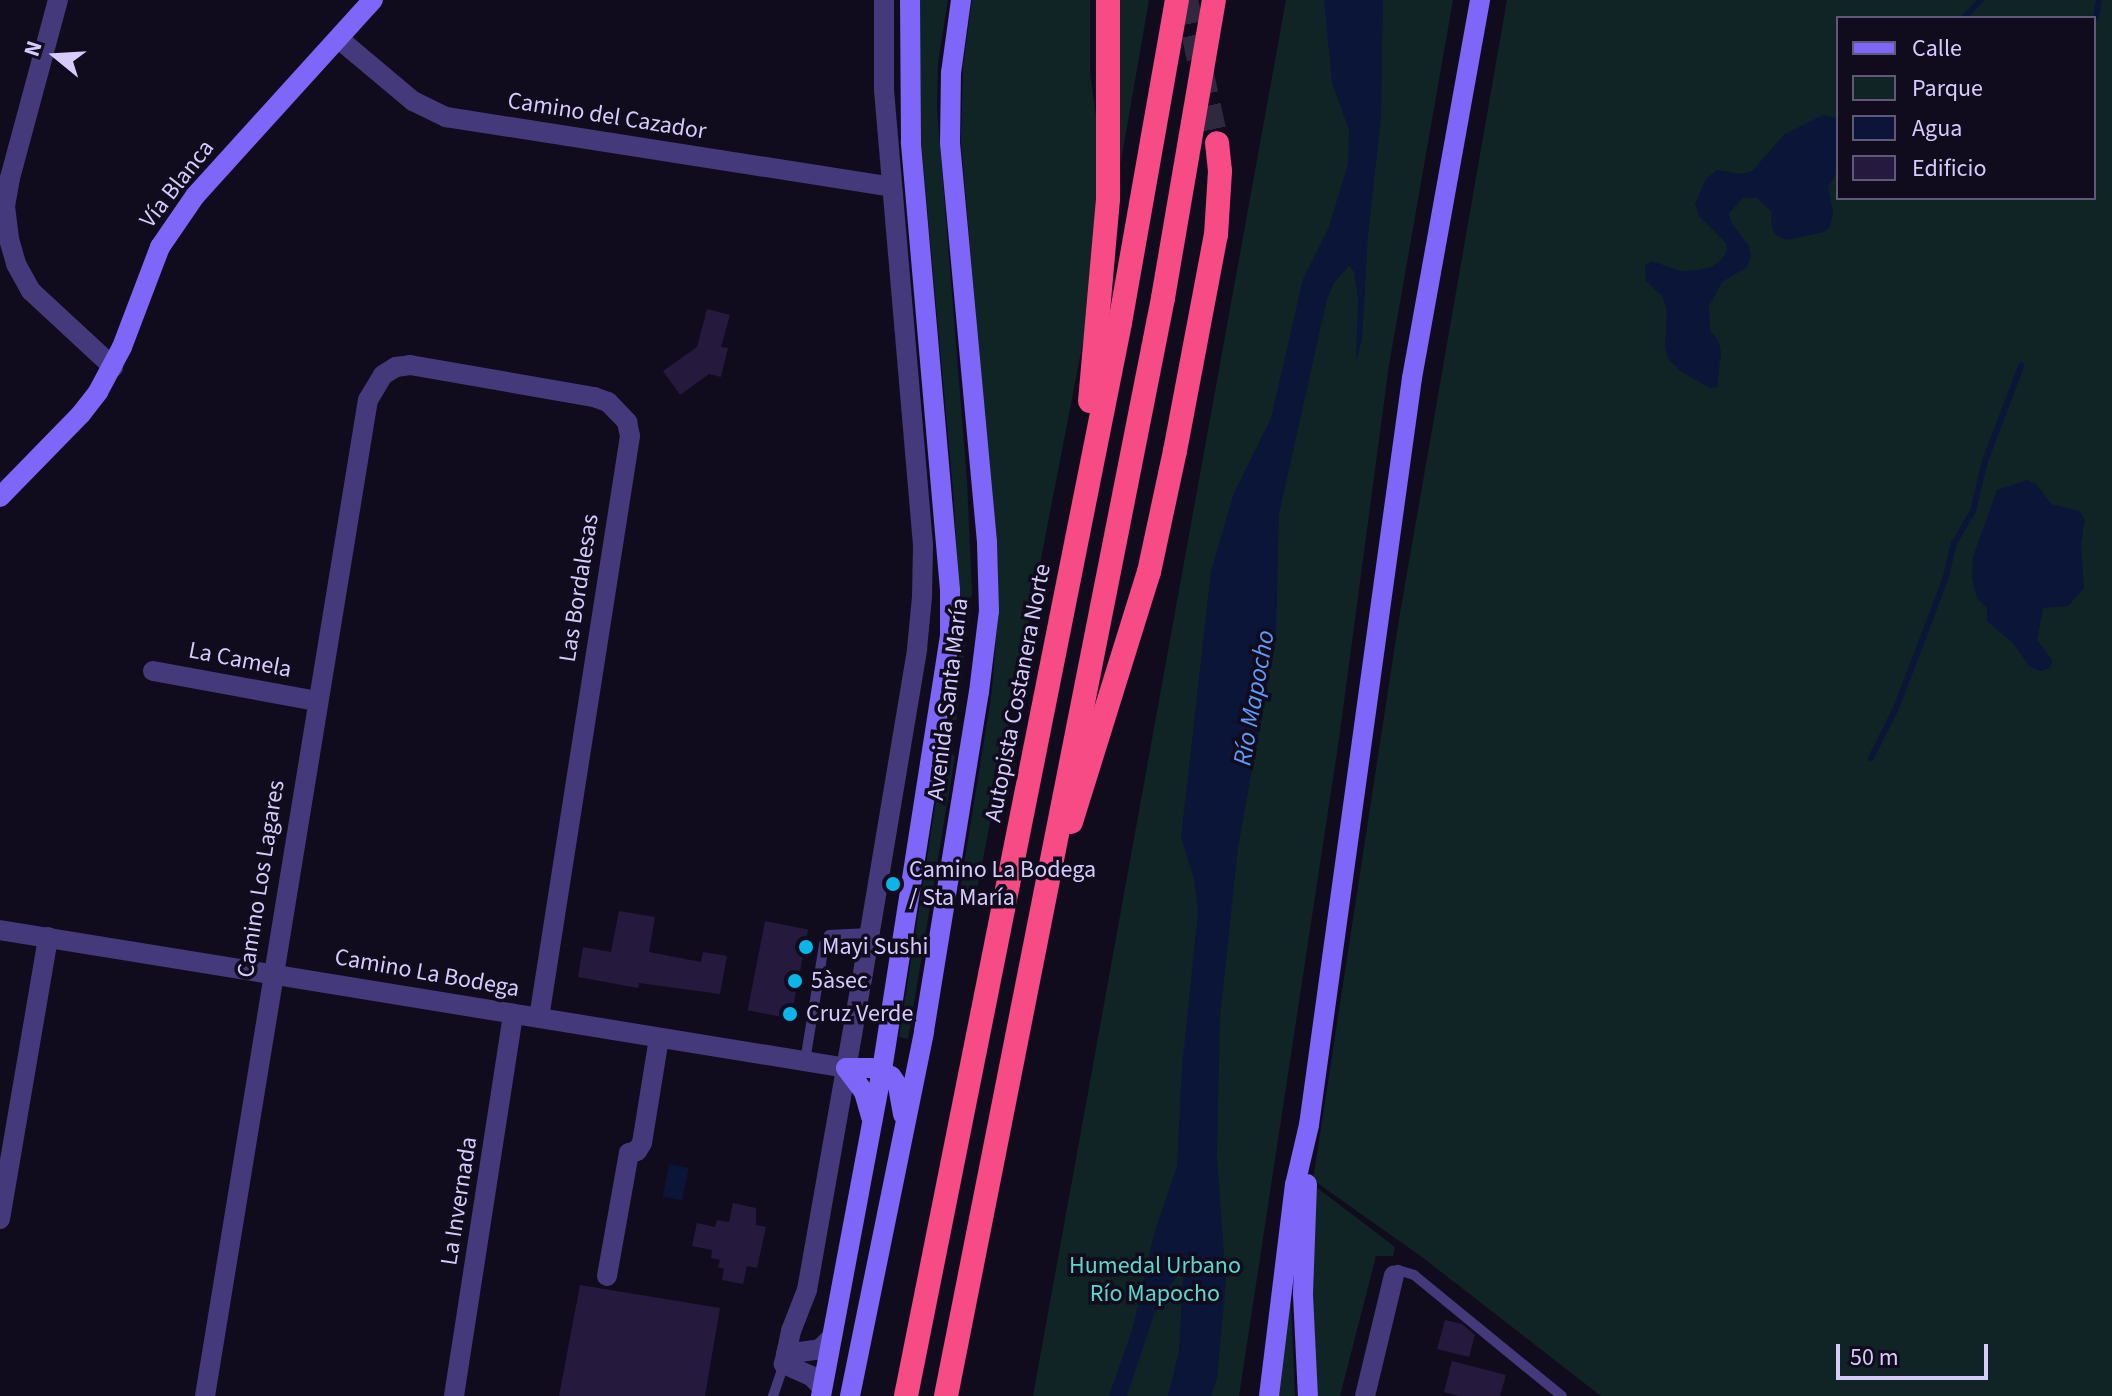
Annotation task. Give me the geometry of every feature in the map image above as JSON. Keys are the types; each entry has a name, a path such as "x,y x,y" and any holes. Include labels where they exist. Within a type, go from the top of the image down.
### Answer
{"highway":[{"path":"1069,582 1103,278 1108,199 1108,0"},
{"name":"Autopista Costanera Norte","path":"906,1396 1120,323 1177,0"},
{"path":"946,1396 1163,298 1214,0"},
{"path":"1046,883 1094,757 1149,572 1216,235 1220,171 1217,143"}],"main road":[{"name":"Vía Blanca","path":"0,497 81,414 113,367 148,272 195,196 373,0"},
{"name":"Avenida Santa María","path":"821,1392 882,1070 950,634 947,552 911,142 910,0"},
{"name":"Avenida Santa María","path":"850,1396 904,1134 964,785 989,611 987,542 950,143 951,73 961,0"},
{"path":"1269,1396 1295,1185 1309,1125 1412,378 1480,0"},
{"path":"846,1068 882,1070 898,1086 904,1134"},
{"path":"846,1068 864,1092 872,1121"},
{"path":"1308,1396 1303,1295 1309,1125"}],"street":[{"path":"58,0 10,178 5,206 9,239 16,264 31,291 113,367"},
{"name":"Avenida Santa María","path":"821,1392 811,1376 785,1359 807,1290 917,649 922,597 923,545 891,187 880,2"},
{"name":"Camino del Cazador","path":"339,39 413,101 446,117 891,187"},
{"name":"Las Bordalesas","path":"383,375 396,367 410,365 594,397 608,402 627,422 630,436 539,1018"},
{"name":"Camino Los Lagares","path":"205,1396 368,400 383,375"},
{"name":"La Camela","path":"153,671 317,701"},
{"name":"Camino La Bodega","path":"0,930 846,1068"},
{"path":"0,1219 48,937"},
{"name":"La Invernada","path":"454,1396 513,1014"},
{"path":"607,1276 629,1153 637,1151 642,1143 659,1038"},
{"path":"1365,1396 1394,1275"},
{"path":"785,1359 820,1349 832,1337"}],"lane":[{"path":"805,1061 824,945 829,935 869,933"},
{"path":"1394,1275 1398,1270 1414,1275 1562,1396"},
{"path":"773,1396 785,1359"}],"green space":[{"path":"919,0 948,0 938,62 937,109 967,480 972,592 952,754 955,756 908,1039 899,1037 962,635 953,491 921,140"},
{"path":"972,0 1090,0 1090,75 1100,143 1092,295 975,900 958,902 992,691 998,612 998,570 961,141 963,65"},
{"path":"1118,0 1149,0 1121,161 1116,160"},
{"name":"Humedal Urbano Río Mapocho","path":"1286,0 1453,0 1389,365 1339,739 1239,1396 1033,1396"},
{"path":"1507,0 2112,0 2112,1396 1601,1396 1422,1257 1313,1180 1399,619"},
{"path":"1312,1184 1395,1247 1393,1256 1376,1256 1340,1396 1313,1396 1309,1364"},
{"path":"1287,1303 1291,1305 1295,1396 1277,1396"}],"water":[{"name":"Río Mapocho","path":"1324,0 1383,0 1381,118 1368,236 1362,340 1356,362 1358,300 1354,272 1349,266 1334,283 1327,299 1279,514 1276,635 1238,848 1220,1019 1217,1156 1226,1282 1217,1378 1211,1396 1168,1396 1179,1351 1183,1276 1180,1273 1159,1300 1127,1396 1109,1396 1133,1327 1154,1234 1177,1166 1182,1066 1198,913 1194,879 1181,837 1211,571 1234,493 1271,418 1303,279 1329,227 1348,164 1349,130 1332,83"},
{"path":"1823,115 1836,118 1836,174 1828,187 1833,213 1830,227 1824,232 1786,240 1775,234 1771,224 1772,212 1757,198 1743,198 1729,213 1732,224 1748,244 1751,256 1747,267 1722,282 1709,306 1710,330 1719,342 1721,353 1717,387 1710,388 1680,371 1668,359 1665,347 1667,311 1663,297 1646,281 1645,265 1652,261 1680,271 1698,270 1711,267 1722,259 1727,251 1726,243 1699,216 1695,204 1706,179 1717,170 1742,174 1752,171 1785,134"},
{"path":"2027,480 2036,484 2051,504 2079,511 2085,520 2081,544 2084,588 2068,606 2043,608 2037,640 2052,660 2050,668 2040,671 2030,667 2013,643 1987,621 1987,608 1977,598 1972,579 1973,557 1997,490"},
{"path":"669,1164 689,1168 682,1200 663,1196"}],"building":[{"path":"707,309 730,315 721,347 728,348 721,377 709,374 680,395 663,371 697,347"},
{"path":"619,911 655,917 649,952 701,962 703,952 727,956 720,994 639,983 638,988 578,977 583,947 611,952"},
{"path":"765,921 808,929 791,1019 748,1010"},
{"path":"733,1203 756,1208 756,1225 766,1227 757,1268 747,1266 743,1284 722,1280 724,1269 718,1267 720,1260 711,1258 712,1250 692,1246 697,1223 715,1227 717,1220 729,1222"},
{"path":"580,1285 720,1308 705,1396 559,1396"},
{"path":"1445,1320 1462,1324 1475,1335 1469,1357 1437,1349"},
{"path":"1452,1361 1506,1375 1500,1396 1459,1396 1444,1392"}],"waterway":[{"path":"1966,16 1981,0"},
{"path":"2096,17 2099,0"},
{"path":"1871,758 1897,706 1946,577 1954,543 1973,511 1985,461 2021,366"}],"tunnel":[{"path":"1186,0 1217,143"}],"place":[{"name":"Camino La Bodega / Sta María","path":"893,884"},
{"name":"Mayi Sushi","path":"806,947"},
{"name":"5àsec","path":"795,981"},
{"name":"Cruz Verde","path":"790,1014"}]}
